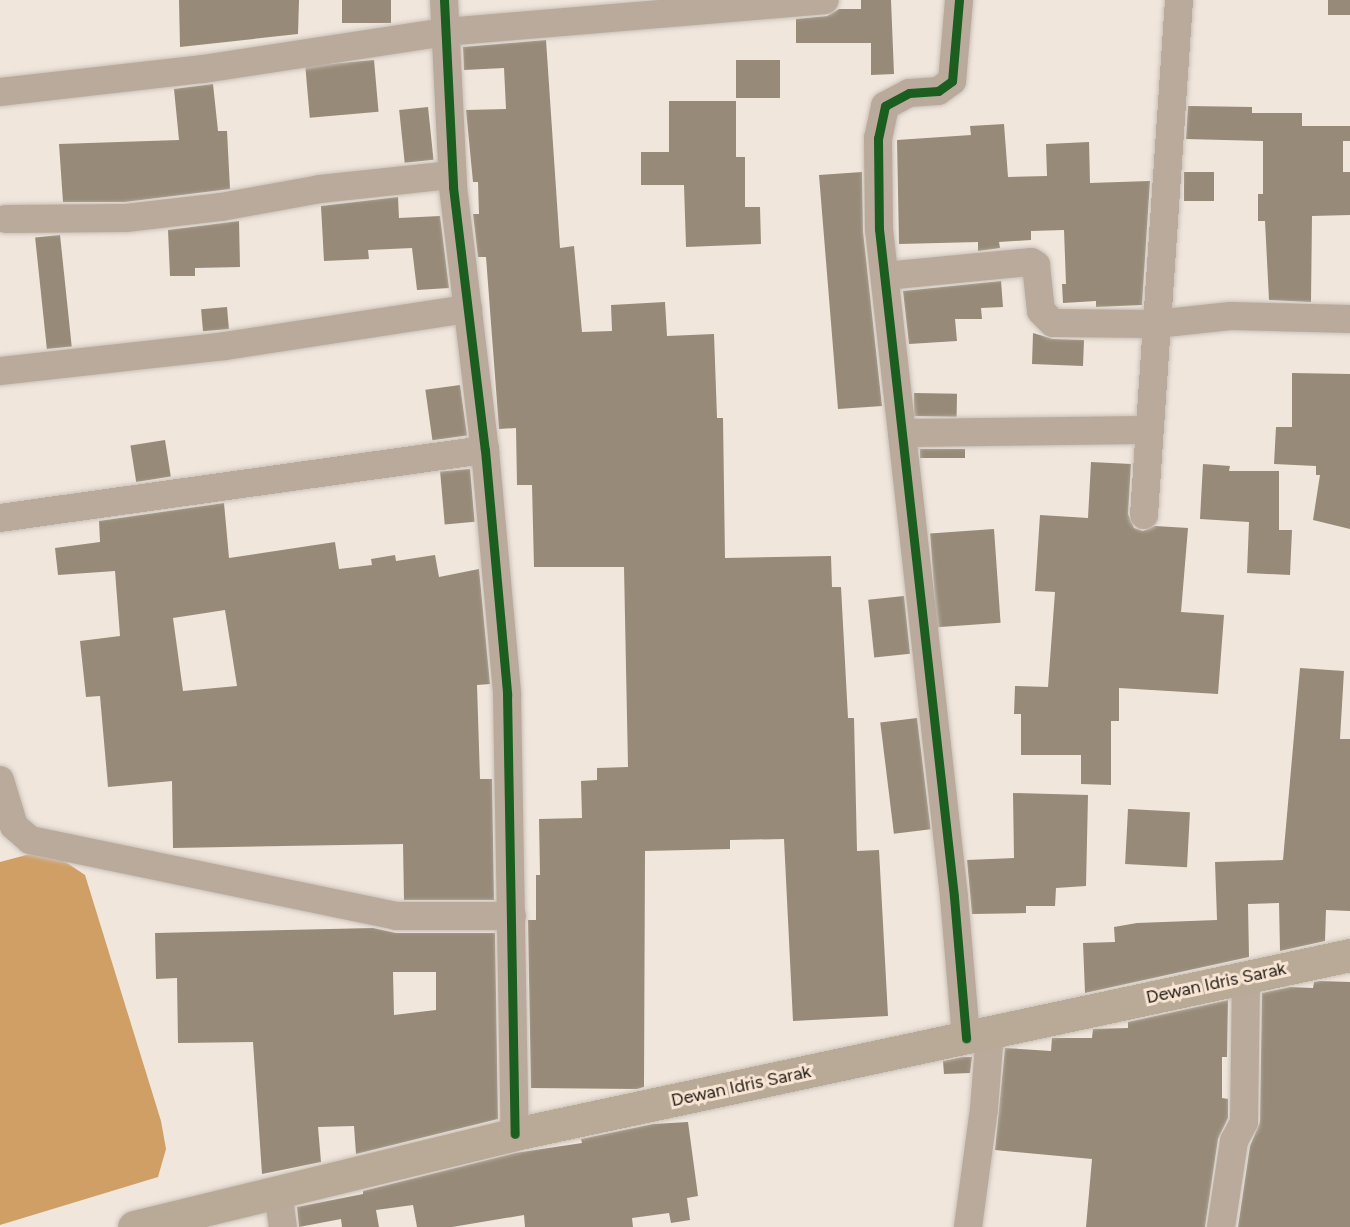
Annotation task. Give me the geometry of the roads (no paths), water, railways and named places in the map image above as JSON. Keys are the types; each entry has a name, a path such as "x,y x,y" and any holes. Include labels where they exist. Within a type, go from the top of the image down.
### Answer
{"main road":[{"name":"Dewan Idris Sarak","path":"134,1227 515,1134 1350,955"}],"street":[{"path":"444,0 452,175 485,450 507,694 515,1134"},
{"path":"0,92 203,69 445,32 825,0"},
{"path":"959,0 952,81 938,91 909,93 885,106 880,121 879,229 902,433 978,1036 984,1109 968,1227"},
{"path":"1144,515 1179,0"},
{"path":"6,219 126,218 221,207 320,189 452,175"},
{"path":"885,276 1031,262 1036,265 1041,311 1053,323 1156,324 1231,316 1350,319"},
{"path":"0,370 225,345 468,309"},
{"path":"902,433 1148,430"},
{"path":"0,518 485,450"},
{"path":"0,780 15,826 30,840 396,916 512,916"},
{"path":"1221,1227 1234,1141 1244,1122 1246,976"},
{"path":"278,1192 283,1227"}]}
